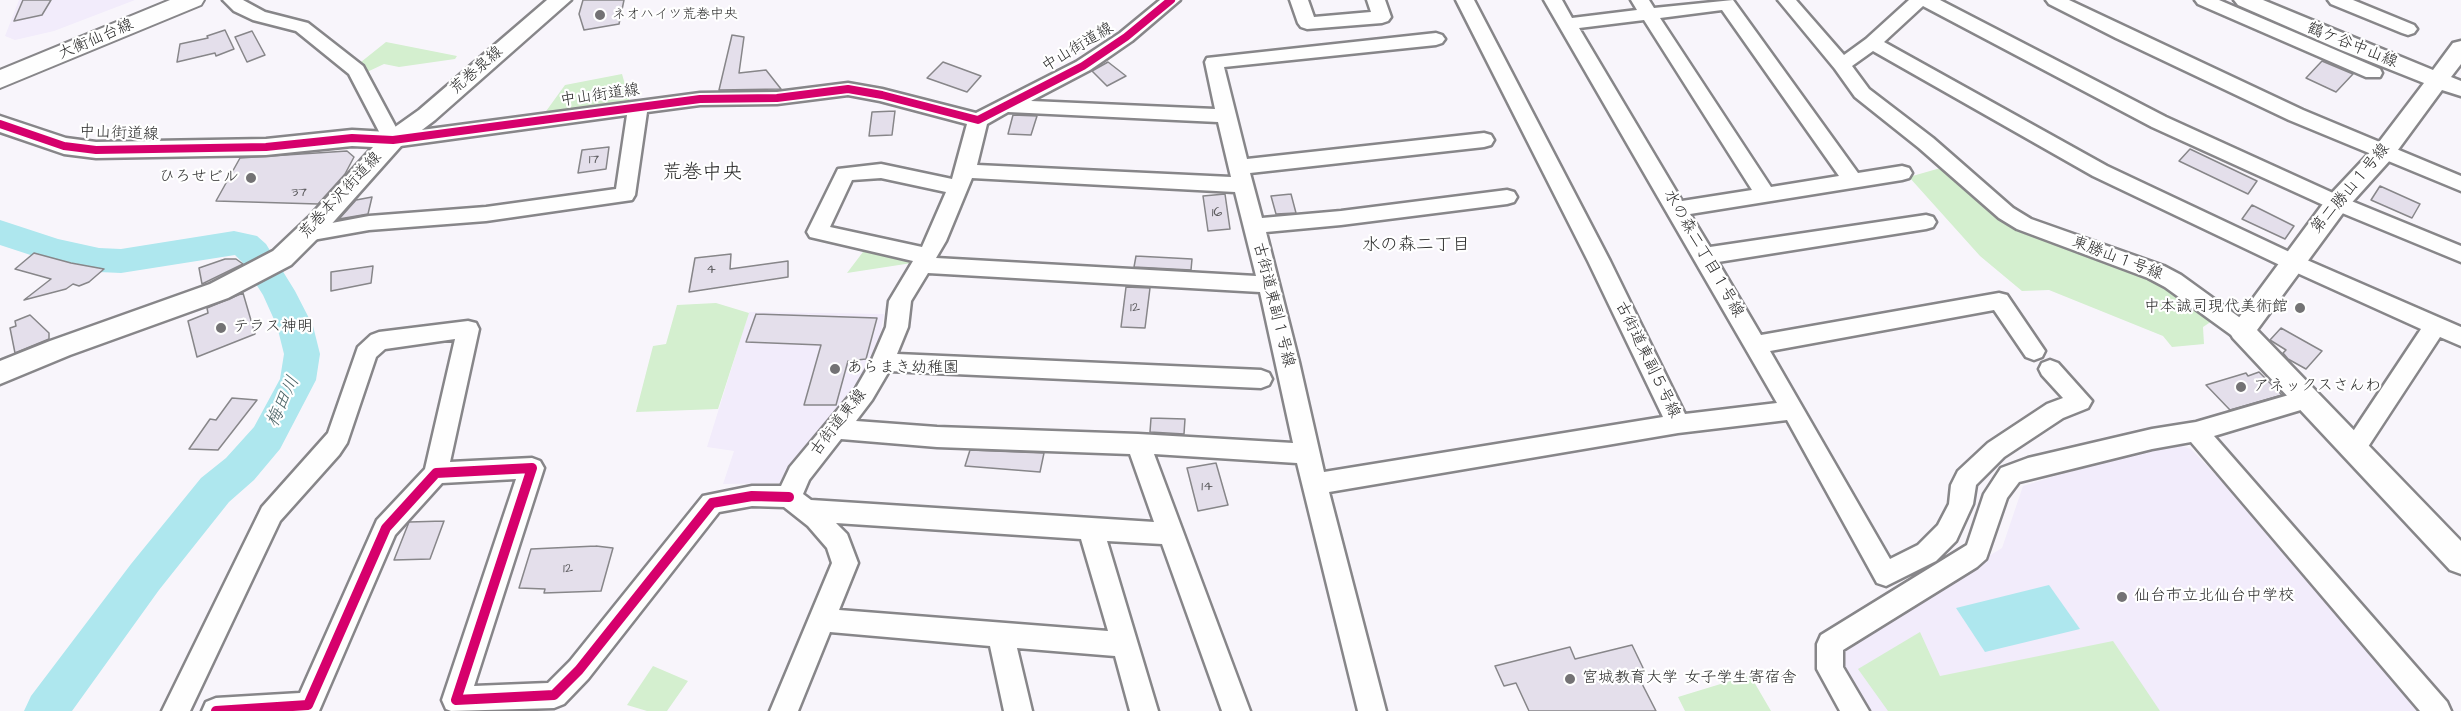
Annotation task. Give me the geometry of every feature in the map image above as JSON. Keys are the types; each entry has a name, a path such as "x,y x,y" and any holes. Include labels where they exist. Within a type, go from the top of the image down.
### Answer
{"main road":[{"name":"大衡仙台線","path":"0,66 161,0"},
{"name":"大衡仙台線","path":"0,80 192,0"}],"street":[{"name":"荒巻本沢街道線","path":"0,373 60,348 240,282 282,258 393,140 356,70 302,27 259,16 240,7 232,0"},
{"name":"荒巻泉線","path":"393,140 427,115 560,0"},
{"name":"中山街道線","path":"0,124 64,146 96,150 266,147 352,138 393,140 700,99 777,98 848,89 882,95 978,120 1083,66 1126,37 1171,0"},
{"path":"1299,0 1307,23 1316,23 1382,17 1376,0"},
{"name":"古街道東副５号線","path":"1315,484 1678,424 1594,250 1465,0"},
{"name":"水の森二丁目１号線","path":"1553,0 1677,208 1886,575 1908,561 1927,553 1947,533 1961,504 1963,485 1967,478 1996,450 2055,411 2080,401 2050,369"},
{"name":"東勝山１号線","path":"1787,0 1842,65 1862,93 1926,143 2015,219 2156,272 2173,281 2242,331 2461,561"},
{"path":"1842,65 1872,43 1919,0"},
{"path":"1926,0 2159,122 2337,203 2461,254"},
{"path":"2055,0 2122,34 2296,115 2461,184"},
{"path":"2204,0 2354,36 2409,29"},
{"name":"鶴ケ谷中山線","path":"2245,0 2452,65 2461,89"},
{"path":"2290,0 2354,36"},
{"path":"2337,0 2373,74"},
{"path":"1567,24 1645,7 1725,2 1853,181"},
{"path":"1645,7 1765,194"},
{"name":"古街道東副１号線","path":"1372,711 1307,454 1288,362 1214,62 1437,39"},
{"path":"1872,43 2100,171 2292,262 2461,337"},
{"name":"第二勝山１号線","path":"2242,331 2337,203 2384,152 2452,65"},
{"path":"307,234 369,223 486,214 625,195 638,106"},
{"path":"1004,106 1226,116"},
{"name":"古街道東線","path":"797,503 799,474 864,394 882,362 897,327 900,301 936,241 962,179 978,120"},
{"path":"1269,285 924,260 817,232 845,174 881,171 962,179 1241,176 1484,140"},
{"path":"1677,208 1902,173"},
{"path":"1253,226 1341,218 1507,196"},
{"path":"1704,256 1926,222"},
{"path":"1754,345 2000,301 2034,351"},
{"path":"2354,449 2435,326"},
{"path":"176,711 271,514 332,448 339,436 366,353 379,341 468,329 436,473 386,528 308,705 216,711"},
{"path":"882,362 1261,379"},
{"path":"1855,711 1830,669 1830,644 1968,559 1977,550 1996,494 2010,475 2028,468 2196,432 2306,399"},
{"path":"1678,424 1792,410"},
{"path":"834,429 937,437 1138,444 1307,454"},
{"path":"2196,432 2438,711"},
{"path":"1138,444 1236,711"},
{"path":"436,473 532,468 456,700 554,695 579,670 712,502 752,496 797,503 1171,534"},
{"path":"784,711 845,563 838,542 797,503"},
{"path":"1091,529 1144,711"},
{"path":"822,620 1125,645"},
{"path":"1001,635 1018,711"}],"shaded area":[{"path":"19,0 135,0 54,31 15,40 5,36"},
{"path":"749,312 884,314 876,358 784,483 723,484 734,451 707,447"},
{"name":"仙台市立北仙台中学校","path":"2167,441 2191,449 2272,534 2418,711 1863,711 1838,678 1840,647 2002,548 2023,486"}],"green space":[{"path":"386,42 457,56 455,59 399,67 384,64 367,72 361,62"},
{"path":"622,74 630,102 544,114 565,85"},
{"path":"1944,167 2011,224 2040,238 2157,282 2212,321 2203,327 2204,344 2172,347 2163,336 2049,290 2022,291 1980,256 1909,177"},
{"path":"866,248 907,258 912,263 847,273"},
{"path":"716,303 749,313 718,409 636,412 653,346 666,344 677,305"},
{"path":"1920,632 1940,676 2113,641 2160,711 1888,711 1858,669"},
{"path":"653,666 688,681 667,711 647,711 627,705"},
{"path":"1750,675 1771,711 1685,711 1678,697"}],"water":[{"path":"2049,585 2080,629 1985,652 1956,608"}],"building":[{"path":"23,0 51,0 42,15 14,21"},
{"path":"583,0 624,0 619,24 584,30 579,14"},
{"path":"225,30 234,49 216,56 215,53 177,62 180,44 208,38 207,36"},
{"path":"252,31 265,55 247,62 235,37"},
{"path":"732,35 744,37 739,73 766,70 781,89 719,90"},
{"path":"2322,61 2353,74 2336,92 2306,78"},
{"path":"943,62 981,76 967,92 927,78"},
{"path":"1108,62 1126,76 1107,86 1092,71"},
{"path":"895,111 892,135 869,136 872,112"},
{"path":"1013,115 1037,116 1031,135 1008,134"},
{"path":"609,147 606,169 578,173 582,150"},
{"path":"2190,149 2257,181 2248,194 2179,161"},
{"path":"347,151 354,157 345,174 318,204 216,201 240,158"},
{"path":"2380,186 2420,204 2412,218 2371,200"},
{"path":"1225,194 1230,229 1208,231 1203,196"},
{"path":"1291,194 1296,213 1276,214 1271,196"},
{"path":"372,197 368,214 339,219 356,200"},
{"path":"2252,205 2294,226 2285,239 2242,219"},
{"path":"34,253 104,269 89,282 79,286 73,284 66,289 24,300 51,279 15,269"},
{"path":"731,254 730,269 788,261 788,277 689,292 695,258"},
{"path":"1136,256 1192,259 1191,270 1134,267"},
{"path":"225,259 236,259 243,264 202,284 199,268"},
{"path":"373,266 371,283 331,291 331,272"},
{"path":"1126,287 1150,288 1145,328 1121,327"},
{"name":"テラス神明","path":"243,293 255,334 197,357 188,321 208,313 207,308"},
{"name":"あらまき幼稚園","path":"756,314 877,318 866,359 848,361 836,405 804,405 821,345 746,342"},
{"path":"30,315 49,333 49,339 15,353 10,328 16,326 15,321"},
{"path":"2281,328 2322,351 2306,369 2288,359 2283,353 2286,350 2270,340"},
{"name":"アネックスさんわ","path":"2259,372 2282,395 2230,410 2206,385 2246,373 2248,376"},
{"path":"232,398 257,400 218,450 189,449 210,419 216,420"},
{"path":"1151,418 1185,419 1184,434 1150,432"},
{"path":"970,450 1044,453 1040,472 965,466"},
{"path":"1216,463 1228,505 1198,511 1187,468"},
{"path":"444,521 430,559 394,560 409,522"},
{"path":"596,546 613,548 601,591 544,593 545,589 519,588 531,549"},
{"name":"宮城教育大学 女子学生寄宿舎","path":"1632,645 1645,672 1637,674 1656,711 1529,711 1516,683 1504,686 1495,666 1570,647 1575,659"}],"waterway":[{"name":"梅田川","path":"0,232 55,251 99,260 121,261 234,243 245,245 254,253 278,291 295,326 302,354 298,380 267,438 240,469 215,490 145,577 46,711"}],"cycle path":[{"path":"0,124 64,146 96,150 266,147 352,138 393,140 700,99 777,98 848,89 882,95 978,120 1083,66 1126,37 1171,0"},
{"path":"216,711 308,705 386,528 436,473 532,468 456,700 554,695 579,670 712,503 752,496 789,497"}],"place":[{"name":"ネオハイツ荒巻中央","path":"600,15"},
{"name":"ひろせビル","path":"251,178"},
{"name":"中本誠司現代美術館","path":"2300,308"},
{"name":"テラス神明","path":"221,328"},
{"name":"あらまき幼稚園","path":"835,369"},
{"name":"アネックスさんわ","path":"2241,387"},
{"name":"仙台市立北仙台中学校","path":"2122,597"},
{"name":"宮城教育大学 女子学生寄宿舎","path":"1570,679"}],"district":[{"name":"荒巻中央","path":"702,174"},
{"name":"水の森二丁目","path":"1416,246"}]}
